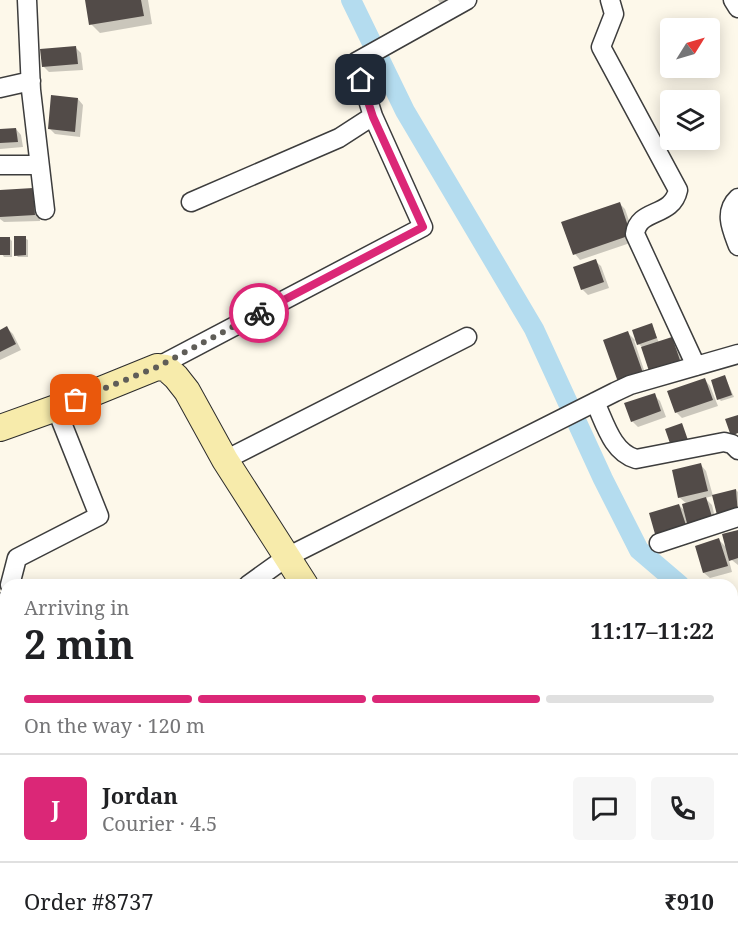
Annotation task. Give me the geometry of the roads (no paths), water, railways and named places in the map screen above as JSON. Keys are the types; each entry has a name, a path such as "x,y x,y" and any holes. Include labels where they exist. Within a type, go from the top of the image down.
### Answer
{"main road":[{"path":"0,428 157,367 166,368 187,391 225,460 301,579"}],"street":[{"path":"27,0 31,81 45,210"},
{"path":"157,367 423,227 373,117 356,62 467,0"},
{"path":"610,0 614,14 601,47 678,190 676,199 668,208 644,218 636,225 635,234 696,366"},
{"path":"733,0 738,8"},
{"path":"0,88 31,81"},
{"path":"191,202 339,138 373,117"},
{"path":"0,165 39,165"},
{"path":"738,198 730,210 730,223 738,246"},
{"path":"225,460 467,337"},
{"path":"256,579 287,557 630,385 738,354"},
{"path":"11,579 16,558 99,516 56,408"},
{"path":"580,410 625,456 636,459 724,442 732,444 738,450"},
{"path":"659,543 738,517"}],"waterway":[{"path":"351,0 405,111 534,329 603,479 639,550 673,579"}]}
